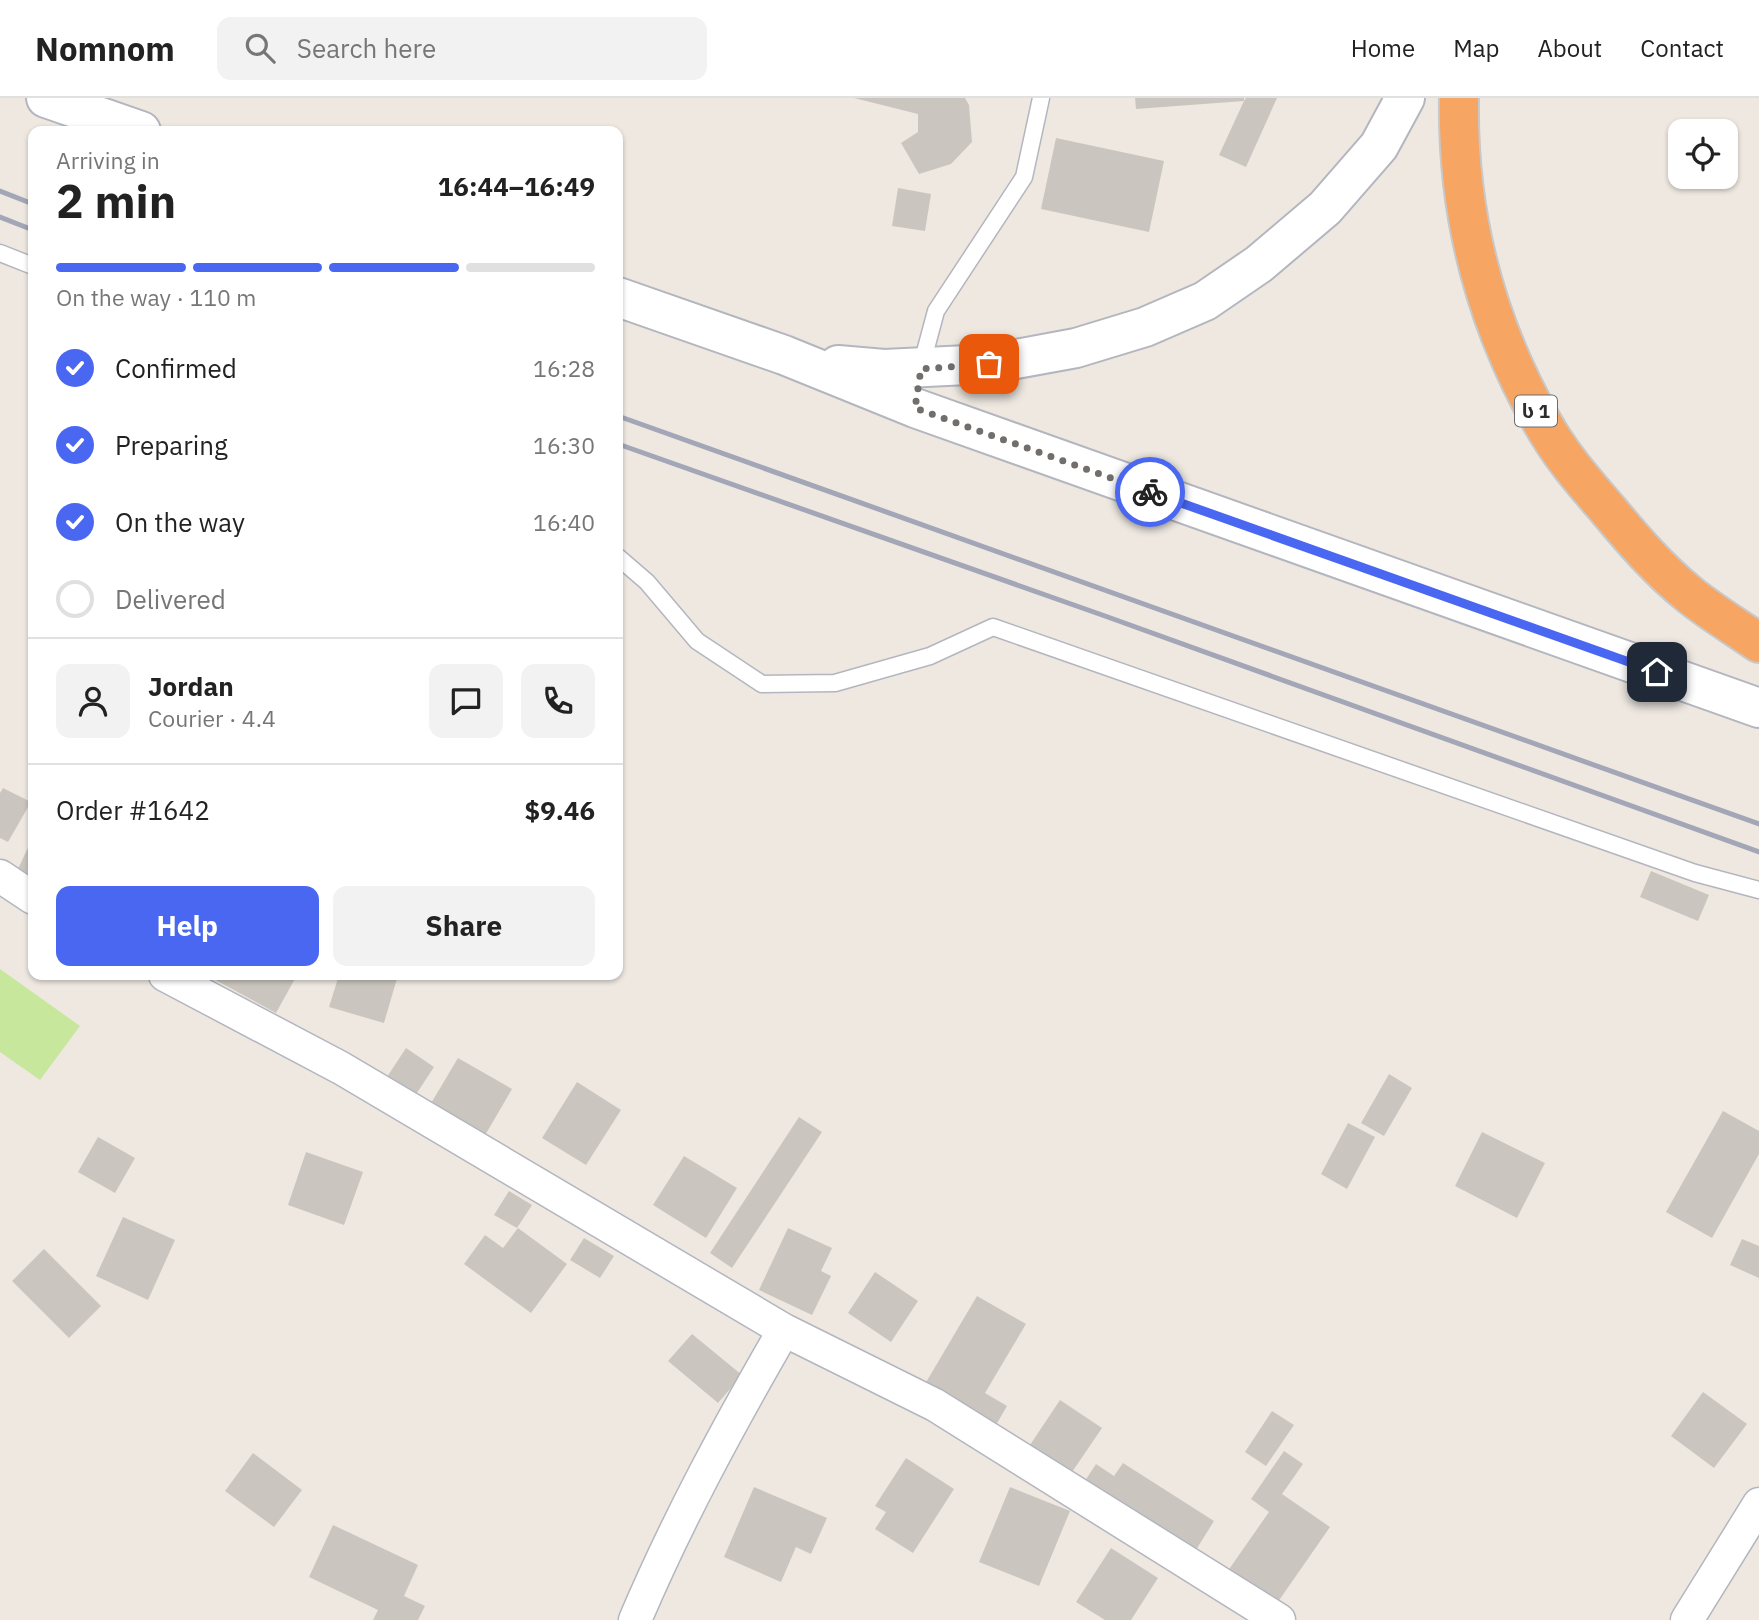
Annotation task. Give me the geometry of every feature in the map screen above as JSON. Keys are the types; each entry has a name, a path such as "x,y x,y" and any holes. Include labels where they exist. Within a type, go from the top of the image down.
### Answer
{"highway":[{"name":"ს 1","path":"1459,98 1458,145 1478,265 1497,331 1542,423 1572,468 1645,553 1690,595 1759,643"}],"main road":[{"path":"46,98 127,126"},
{"path":"918,388 989,364 1076,348 1145,327 1205,300 1259,264 1325,208 1379,146 1405,98"},
{"path":"623,299 784,355 884,369 918,388 1759,708"}],"street":[{"path":"0,876 28,895"},
{"path":"174,980 341,1068 784,1330 935,1405 1279,1620"},
{"path":"635,1620 667,1545 784,1330"},
{"path":"1687,1620 1759,1504"}],"lane":[{"path":"918,388 936,311 1024,177 1041,98"},
{"path":"0,253 28,265"},
{"path":"623,561 647,582 697,641 762,684 835,683 930,656 993,626 1695,873 1759,890"}],"green space":[{"path":"0,969 80,1026 40,1080 0,1052"}],"building":[{"path":"854,98 965,98 969,105 972,142 951,164 919,174 901,143 918,132 918,114"},
{"path":"1135,98 1244,98 1244,101 1136,109"},
{"path":"1246,98 1277,98 1246,167 1219,155"},
{"path":"1056,138 1164,161 1149,232 1041,209"},
{"path":"898,188 931,194 925,231 892,226"},
{"path":"3,788 28,800 28,807 8,842 0,838 0,793"},
{"path":"28,848 28,874 18,869"},
{"path":"1651,871 1709,895 1698,921 1640,897"},
{"path":"216,980 294,980 276,1013"},
{"path":"337,980 397,980 384,1023 329,1007"},
{"path":"406,1048 434,1067 415,1096 387,1077"},
{"path":"458,1058 512,1089 484,1137 430,1105"},
{"path":"1389,1074 1412,1088 1384,1136 1361,1123"},
{"path":"577,1082 621,1110 586,1165 542,1138"},
{"path":"1723,1111 1759,1131 1759,1154 1712,1238 1666,1212"},
{"path":"799,1117 822,1132 732,1268 710,1253"},
{"path":"1348,1123 1375,1137 1347,1189 1321,1174"},
{"path":"1482,1132 1545,1163 1517,1218 1455,1186"},
{"path":"98,1137 135,1158 115,1193 78,1172"},
{"path":"306,1152 363,1172 344,1225 288,1205"},
{"path":"684,1156 737,1188 706,1238 653,1205"},
{"path":"509,1191 532,1205 517,1228 494,1215"},
{"path":"123,1217 175,1240 148,1300 96,1276"},
{"path":"518,1228 567,1264 531,1313 464,1264 485,1235 503,1248"},
{"path":"788,1228 832,1248 821,1271 831,1276 812,1315 759,1290"},
{"path":"584,1238 614,1256 600,1278 570,1260"},
{"path":"1742,1239 1759,1246 1759,1278 1730,1265"},
{"path":"44,1249 101,1306 69,1338 12,1281"},
{"path":"875,1272 918,1301 891,1342 848,1313"},
{"path":"977,1296 1026,1324 985,1393 1007,1406 996,1425 925,1384"},
{"path":"692,1334 742,1375 718,1403 668,1361"},
{"path":"1703,1392 1747,1424 1714,1468 1671,1436"},
{"path":"1060,1400 1102,1428 1070,1475 1028,1448"},
{"path":"1272,1411 1294,1425 1266,1466 1245,1452"},
{"path":"1284,1451 1303,1464 1282,1494 1330,1527 1273,1609 1225,1575 1269,1512 1251,1499"},
{"path":"253,1453 302,1490 274,1527 225,1491"},
{"path":"906,1458 954,1489 913,1553 875,1529 886,1512 875,1506"},
{"path":"1123,1463 1214,1521 1191,1558 1081,1487 1096,1464 1114,1476"},
{"path":"754,1487 827,1518 811,1554 796,1547 781,1582 724,1557"},
{"path":"1010,1487 1070,1511 1039,1586 979,1562"},
{"path":"333,1525 418,1565 404,1596 425,1606 418,1620 373,1620 378,1610 309,1577"},
{"path":"1111,1548 1158,1578 1131,1620 1105,1620 1076,1602"}],"railway":[{"path":"0,191 28,202"},
{"path":"0,217 28,228"},
{"path":"623,418 1759,824"},
{"path":"623,446 1759,852"}],"way so far":[{"path":"989,364 921,369 915,408 1150,492"}],"route":[{"path":"1150,492 1657,672"}]}
